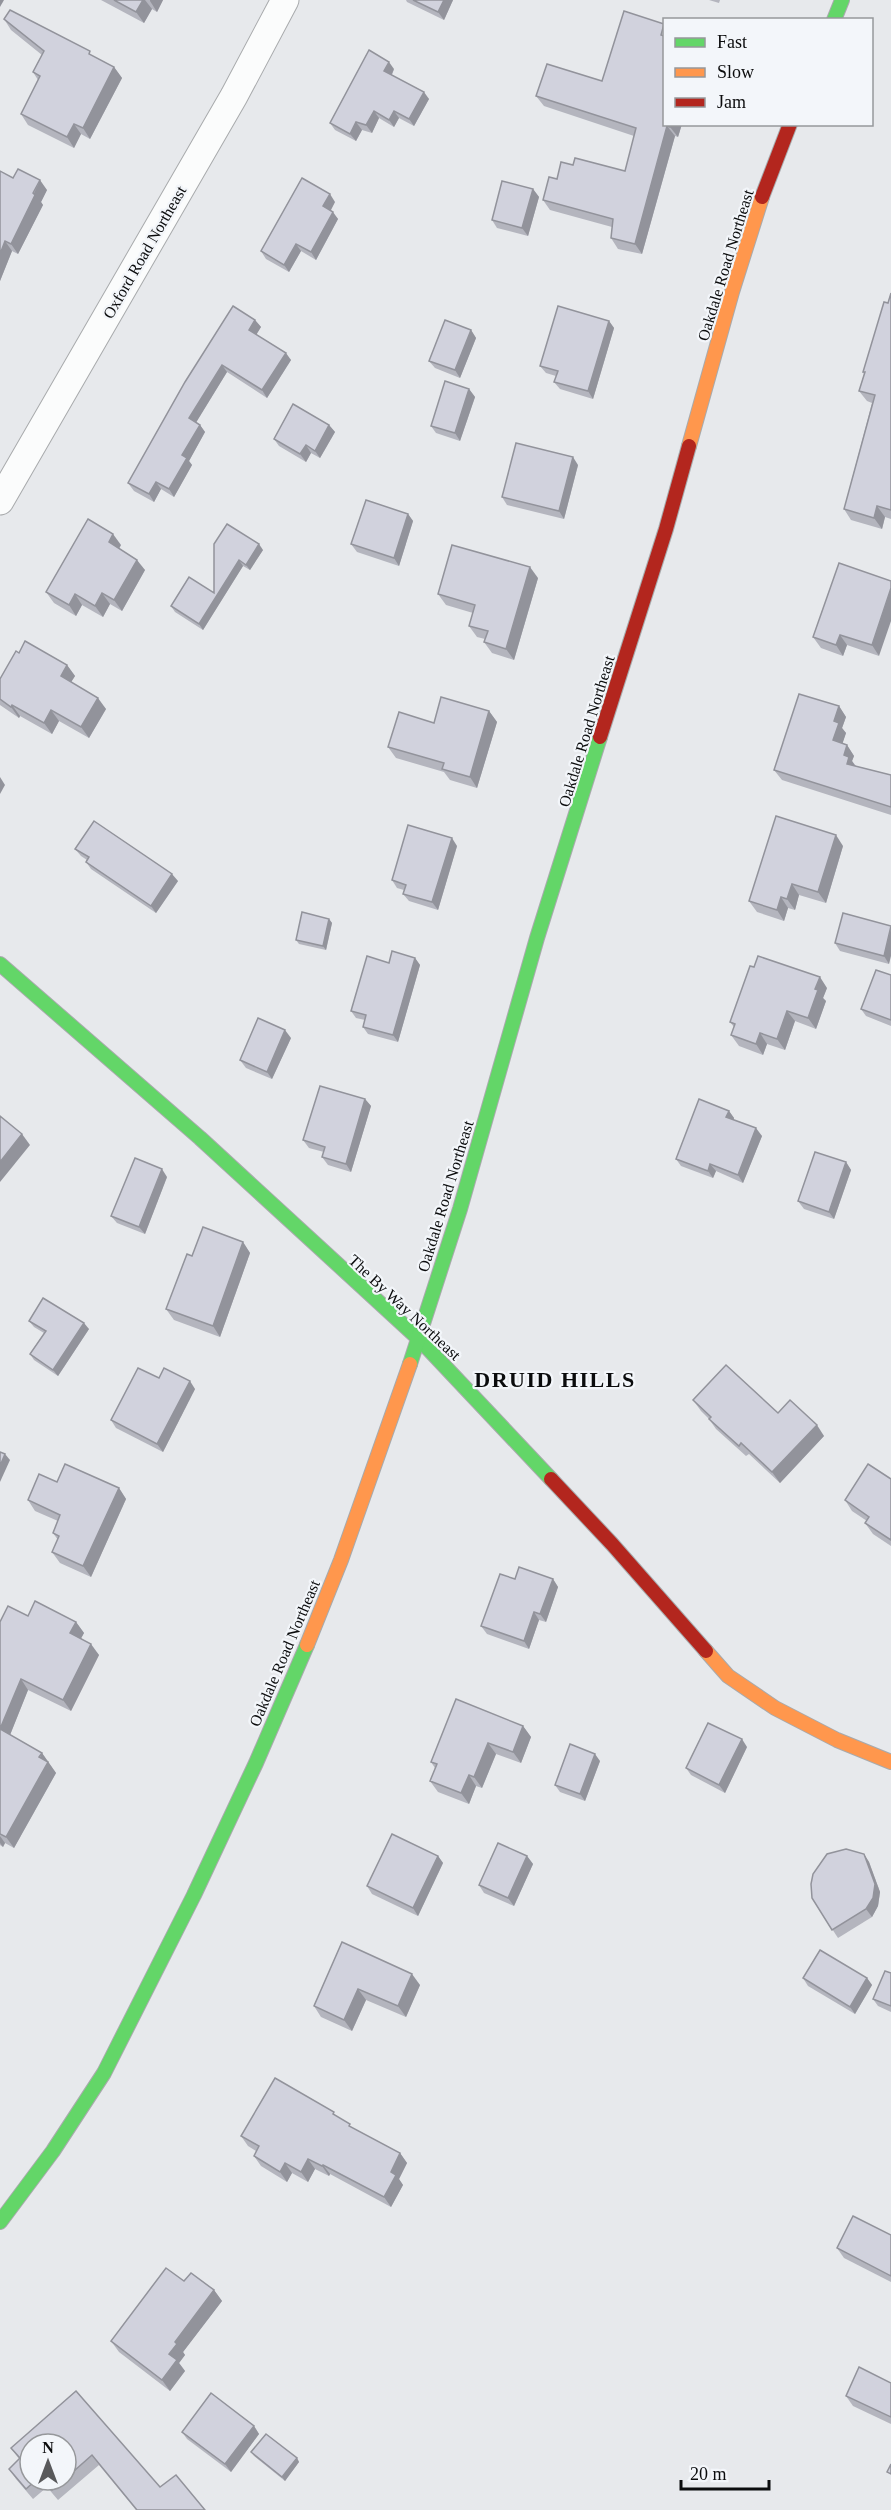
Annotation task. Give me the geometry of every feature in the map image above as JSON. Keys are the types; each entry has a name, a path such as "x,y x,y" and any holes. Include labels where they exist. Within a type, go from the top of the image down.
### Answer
{"street":[{"name":"Oxford Road Northeast","path":"0,501 234,96 285,0"},
{"path":"835,18 842,0"},
{"name":"Oakdale Road Northeast","path":"0,2222 53,2151 104,2073 194,1895 303,1655 341,1560 419,1339 463,1198 537,938 666,529 732,292 769,176 789,126"},
{"name":"The By Way Northeast","path":"0,964 192,1131 419,1339 612,1544 728,1676 784,1713 837,1740 891,1762"}],"building":[{"path":"114,0 143,0 136,12"},
{"path":"413,0 444,0 438,12"},
{"path":"10,10 90,51 89,54 114,67 83,128 74,124 67,137 21,114 40,76 33,72 44,51 4,19"},
{"path":"624,11 663,24 661,35 663,36 663,126 667,126 635,244 611,238 613,219 543,200 549,177 557,179 561,162 573,165 575,158 625,171 636,128 536,96 547,64 602,81"},
{"path":"369,50 389,62 384,71 424,92 409,119 394,111 389,120 374,111 366,125 356,122 350,134 330,123"},
{"path":"18,169 40,180 11,244 5,241 0,254 0,171 13,178"},
{"path":"302,178 330,194 323,206 333,212 311,252 296,244 284,265 261,251"},
{"path":"502,181 533,189 522,228 492,220"},
{"path":"891,293 891,510 877,506 874,518 844,509 875,395 859,391 865,372 863,372 884,302 888,303"},
{"path":"233,306 255,320 249,330 286,353 262,390 222,365 189,418 200,425 182,455 187,458 169,489 156,482 149,494 128,483 185,382"},
{"path":"558,306 609,321 588,391 554,382 558,371 540,366"},
{"path":"445,320 471,330 455,370 429,361"},
{"path":"445,381 469,389 455,433 431,426"},
{"path":"293,404 329,425 315,451 306,445 300,454 274,439"},
{"path":"516,443 573,457 559,511 502,497"},
{"path":"366,500 408,514 394,558 351,544"},
{"path":"88,519 113,534 109,542 137,560 114,600 102,593 95,606 75,594 69,605 46,592"},
{"path":"227,524 259,544 246,565 239,560 199,624 171,606 189,577 214,593 214,544"},
{"path":"452,545 530,567 506,649 484,642 488,631 469,626 475,605 438,594"},
{"path":"839,563 891,581 891,588 872,645 840,635 836,645 813,637"},
{"path":"25,641 67,665 61,676 98,698 81,727 51,710 44,723 0,699 0,679 16,651 19,653"},
{"path":"799,694 839,706 834,721 839,723 833,740 847,745 844,755 849,757 847,764 891,775 891,807 774,770"},
{"path":"441,697 489,711 470,777 442,769 444,763 388,747 399,712 434,723"},
{"path":"776,816 836,835 818,892 792,884 787,899 781,897 777,910 749,901"},
{"path":"94,821 172,874 151,906 86,862 89,857 75,849"},
{"path":"408,825 452,838 432,902 403,894 406,885 392,880"},
{"path":"302,912 329,919 323,946 296,940"},
{"path":"843,913 891,926 884,956 835,943"},
{"path":"392,951 415,958 393,1035 363,1027 366,1015 351,1011 367,956 389,963"},
{"path":"758,956 820,977 808,1018 787,1011 777,1039 760,1033 756,1044 731,1035 735,1024 730,1022 750,966 754,967"},
{"path":"876,970 891,975 891,1020 861,1009"},
{"path":"258,1018 285,1030 267,1072 240,1060"},
{"path":"320,1086 365,1099 346,1164 322,1157 325,1147 303,1140"},
{"path":"699,1099 729,1111 726,1117 756,1128 738,1175 710,1164 708,1171 676,1159"},
{"path":"0,1116 22,1134 0,1162"},
{"path":"815,1152 846,1162 829,1212 798,1201"},
{"path":"135,1158 162,1169 139,1227 111,1216"},
{"path":"203,1227 243,1242 213,1326 166,1309 187,1254 192,1256"},
{"path":"43,1298 84,1323 53,1370 30,1354 46,1331 29,1321"},
{"path":"726,1365 778,1413 790,1400 817,1425 772,1472 741,1443 739,1446 709,1419 711,1417 693,1400"},
{"path":"138,1368 159,1378 164,1368 190,1381 157,1444 111,1420"},
{"path":"0,1452 5,1454 0,1466"},
{"path":"65,1464 119,1488 83,1566 52,1552 59,1536 53,1533 60,1515 28,1500 39,1474 57,1482"},
{"path":"868,1464 891,1479 891,1540 865,1523 869,1517 845,1500"},
{"path":"519,1567 553,1579 540,1614 534,1612 524,1641 481,1626 500,1574 515,1579"},
{"path":"35,1601 76,1622 70,1633 91,1644 63,1700 21,1679 0,1729 0,1622 8,1606 28,1616"},
{"path":"456,1699 523,1726 513,1752 488,1743 474,1777 469,1775 461,1793 430,1781 437,1764 431,1762"},
{"path":"708,1723 742,1739 719,1785 686,1768"},
{"path":"0,1729 42,1753 39,1757 48,1762 6,1837 0,1834"},
{"path":"570,1744 595,1754 580,1794 555,1785"},
{"path":"392,1834 438,1856 413,1908 367,1886"},
{"path":"498,1843 527,1856 508,1898 479,1885"},
{"path":"846,1849 864,1854 875,1884 873,1898 866,1909 832,1930 812,1898 811,1884 813,1874 827,1854"},
{"path":"342,1942 412,1974 398,2006 358,1989 344,2020 314,2006"},
{"path":"820,1950 867,1978 850,2007 803,1978"},
{"path":"885,1971 891,1973 891,2006 873,1999"},
{"path":"275,2078 334,2112 333,2114 350,2124 349,2126 400,2153 391,2172 396,2175 384,2197 308,2159 301,2172 285,2163 280,2172 254,2156 259,2146 241,2136"},
{"path":"853,2216 891,2235 891,2276 837,2248"},
{"path":"166,2268 184,2281 191,2273 214,2290 175,2342 177,2344 169,2354 177,2360 162,2380 111,2341"},
{"path":"859,2367 891,2383 891,2417 846,2396"},
{"path":"76,2391 160,2487 176,2475 205,2510 137,2510 92,2455 78,2467 78,2432 29,2432"},
{"path":"211,2393 254,2426 225,2464 182,2432"},
{"path":"266,2434 297,2458 282,2477 251,2452"},
{"path":"18,2442 18,2456 11,2448"},
{"path":"18,2460 18,2480 9,2469"}],"traffic: fast":[{"path":"835,18 842,0"},
{"path":"410,1364 460,1209 537,938 600,737"},
{"path":"0,964 200,1138 419,1339 551,1479"},
{"path":"0,2222 53,2151 104,2073 194,1895 256,1763 307,1645"}],"traffic: slow":[{"path":"689,446 732,292 762,197"},
{"path":"307,1645 341,1560 410,1364"},
{"path":"706,1651 728,1676 775,1708 837,1740 891,1762"}],"traffic: jam":[{"path":"762,197 789,126"},
{"path":"600,737 666,529 689,446"},
{"path":"551,1479 612,1544 706,1651"}],"district":[{"name":"DRUID HILLS","path":"555,1379"}]}
